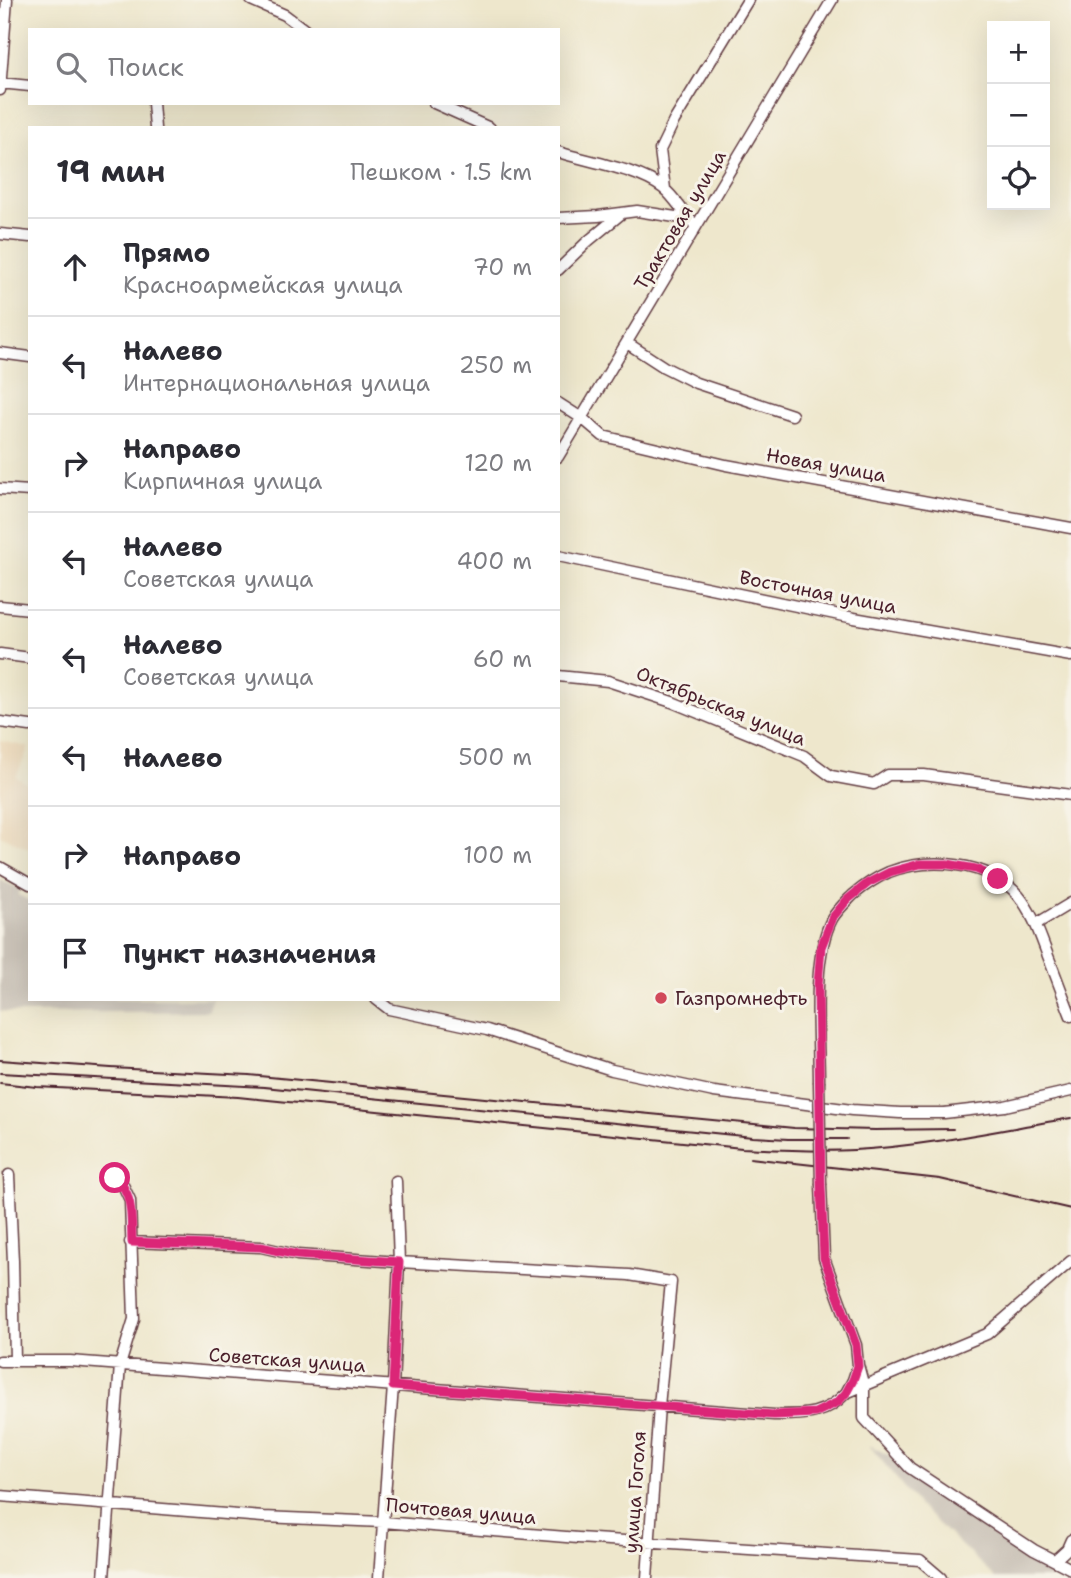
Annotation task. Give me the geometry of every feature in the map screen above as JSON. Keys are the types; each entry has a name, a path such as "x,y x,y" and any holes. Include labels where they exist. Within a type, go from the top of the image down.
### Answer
{"street":[{"path":"7,0 0,85 28,86"},
{"path":"251,0 285,15 301,28"},
{"path":"664,189 660,150 674,121 748,0"},
{"name":"Трактовая улица","path":"560,454 627,343 692,222 832,0"},
{"path":"153,105 155,126"},
{"path":"438,105 486,126"},
{"path":"560,153 635,174 664,189 692,222"},
{"path":"560,218 637,211 692,222"},
{"path":"560,268 621,214"},
{"path":"0,234 28,237"},
{"path":"627,343 664,367 696,383 792,415"},
{"path":"0,353 28,357"},
{"name":"Новая улица","path":"560,404 603,436 726,465 1071,528"},
{"path":"0,489 28,491"},
{"name":"Восточная улица","path":"560,556 854,618 1071,656"},
{"path":"0,606 28,609"},
{"path":"0,654 28,657"},
{"name":"Октябрьская улица","path":"560,676 608,681 672,702 804,756 831,776 874,784 888,775 924,775 1071,795"},
{"path":"0,722 28,726"},
{"path":"1071,1016 1030,912 1016,893 998,879 976,869 947,864 920,864 890,872 868,883 847,900 833,917 821,947 818,985 824,1258 856,1345 864,1387 864,1418 910,1468 1034,1550 1071,1569"},
{"path":"0,867 28,883"},
{"path":"1036,924 1071,903"},
{"path":"379,1001 389,1009 486,1030 612,1070 714,1093 852,1110 944,1113 1005,1106 1071,1091"},
{"path":"9,1175 15,1361"},
{"path":"104,1578 120,1364 134,1319 130,1200 122,1184 115,1178"},
{"path":"379,1578 399,1262 396,1181"},
{"path":"131,1242 261,1247 297,1255 399,1262"},
{"name":"Советская улица","path":"0,1361 120,1364 774,1415 815,1413 838,1402 846,1393 988,1334 1071,1261"},
{"name":"улица Гоголя","path":"399,1262 629,1275 671,1282 659,1406 648,1578"},
{"path":"846,1393 858,1366"},
{"name":"Почтовая улица","path":"0,1496 263,1517 383,1522 649,1543 920,1560 941,1578"},
{"path":"1055,1560 1067,1549 1071,1540"}],"shaded area":[{"path":"0,741 28,747 16,777 28,785 28,848 0,835"},
{"path":"0,880 21,889 18,895 28,900 28,1001 212,1001 209,1011 0,1011"},
{"path":"869,1445 890,1456 1033,1555 1071,1575 1071,1578 996,1578 919,1506"}],"railway":[{"path":"0,1060 249,1075 794,1128 953,1129"},
{"path":"0,1073 264,1087 753,1137 847,1139"},
{"path":"0,1083 238,1097 742,1148 826,1151 909,1145 1071,1118"},
{"path":"750,1158 940,1179 1071,1209"}],"place":[{"name":"Газпромнефть","path":"661,998"}],"route":[{"path":"115,1178 122,1184 130,1200 132,1242 261,1247 297,1255 399,1262 393,1386 774,1415 815,1413 838,1402 846,1393 858,1366 856,1345 824,1258 818,985 821,947 833,917 847,900 868,883 890,872 920,864 947,864 976,869 998,879"}]}
